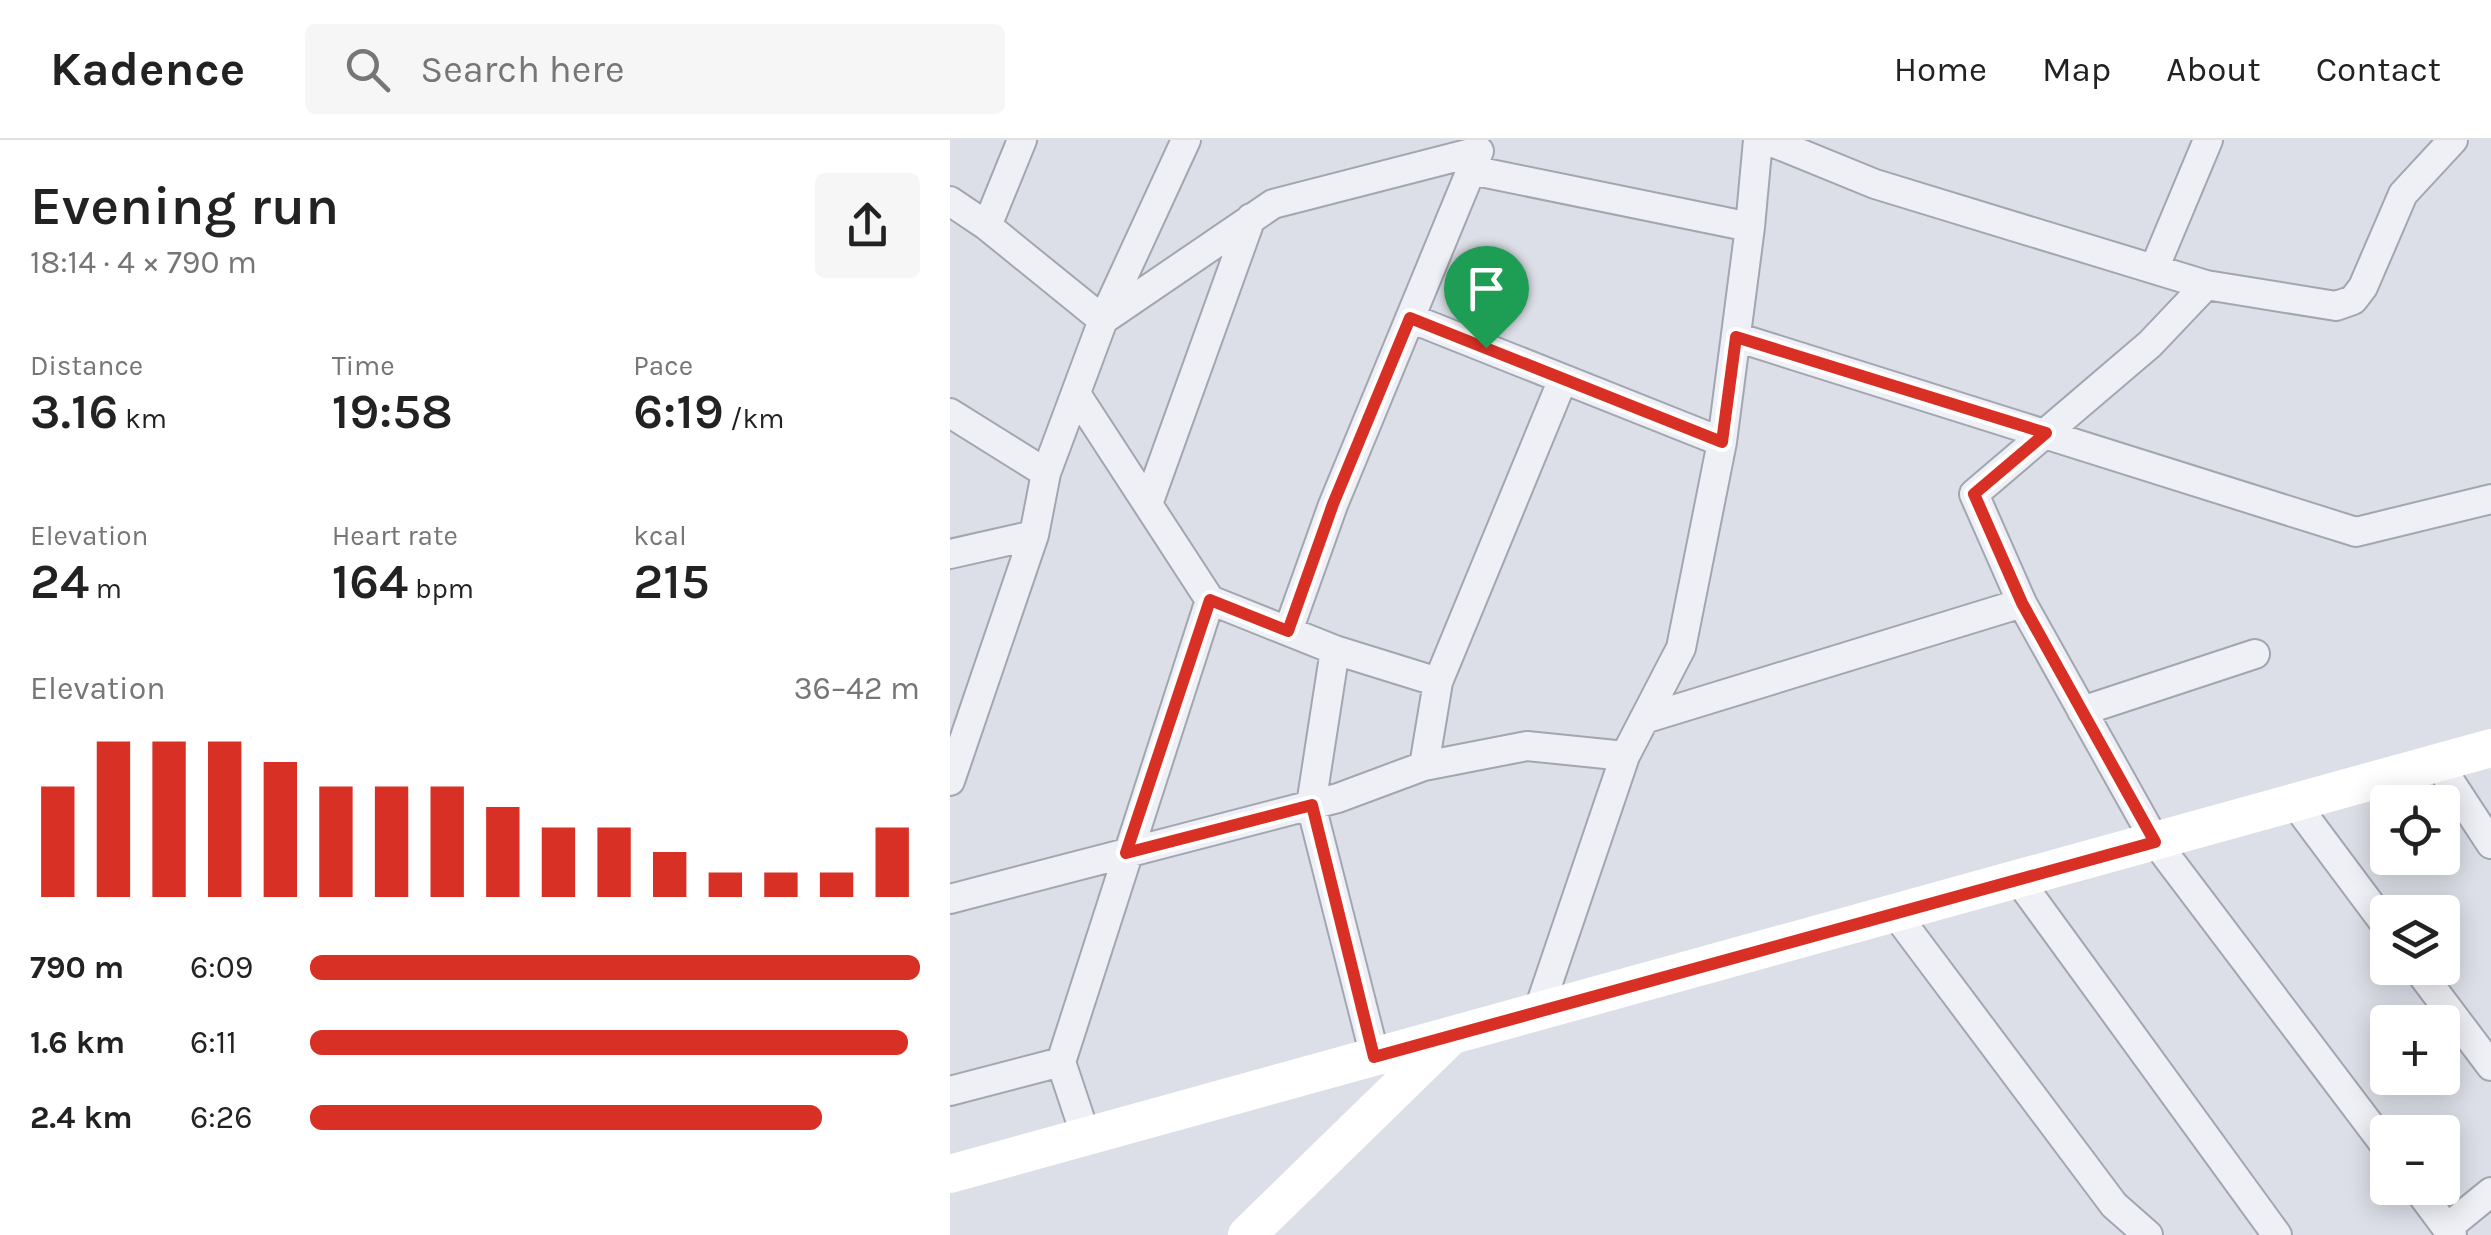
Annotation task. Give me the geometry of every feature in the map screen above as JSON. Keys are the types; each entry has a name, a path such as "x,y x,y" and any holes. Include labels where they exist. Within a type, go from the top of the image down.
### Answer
{"main road":[{"path":"950,1174 2491,748"},
{"path":"1247,1235 1450,1036"}],"street":[{"path":"987,226 1022,140"},
{"path":"950,781 958,736 1034,535 1046,473 1103,320 1186,140"},
{"path":"1538,1012 1625,756 1682,648 1722,442 1758,140"},
{"path":"1767,140 1875,184 2206,285 2336,306 2353,300 2403,194 2453,140"},
{"path":"2154,269 2208,140"},
{"path":"1103,320 1273,204 1477,154 1750,227"},
{"path":"1288,631 1333,504 1477,154"},
{"path":"950,201 1103,320"},
{"path":"1148,504 1251,218"},
{"path":"2206,285 2150,344 1974,494 2022,603 2155,842 2370,1125"},
{"path":"1410,318 1722,442"},
{"path":"1736,337 2356,532 2491,499"},
{"path":"1424,766 1438,682 1563,379"},
{"path":"1076,394 1210,600 1336,650 1438,682"},
{"path":"950,413 1046,473"},
{"path":"950,554 1034,535"},
{"path":"1086,1137 1061,1062 1210,600"},
{"path":"1644,720 2022,603"},
{"path":"1336,650 1312,805 1374,1057"},
{"path":"2082,711 2255,654"},
{"path":"950,899 1312,805 1424,766 1528,746 1625,756"},
{"path":"2438,763 2491,844"},
{"path":"2294,802 2370,904"},
{"path":"2018,879 2277,1235"},
{"path":"1896,913 2114,1205 2148,1235"},
{"path":"2430,985 2491,1066"},
{"path":"950,1091 1061,1062"},
{"path":"2429,1205 2450,1231 2491,1192"}],"route":[{"path":"1410,318 1486,348 1722,442 1736,337 2046,433 1974,494 2022,603 2155,842 1374,1057 1312,805 1126,853 1210,600 1288,631 1333,504 1410,318"}]}
